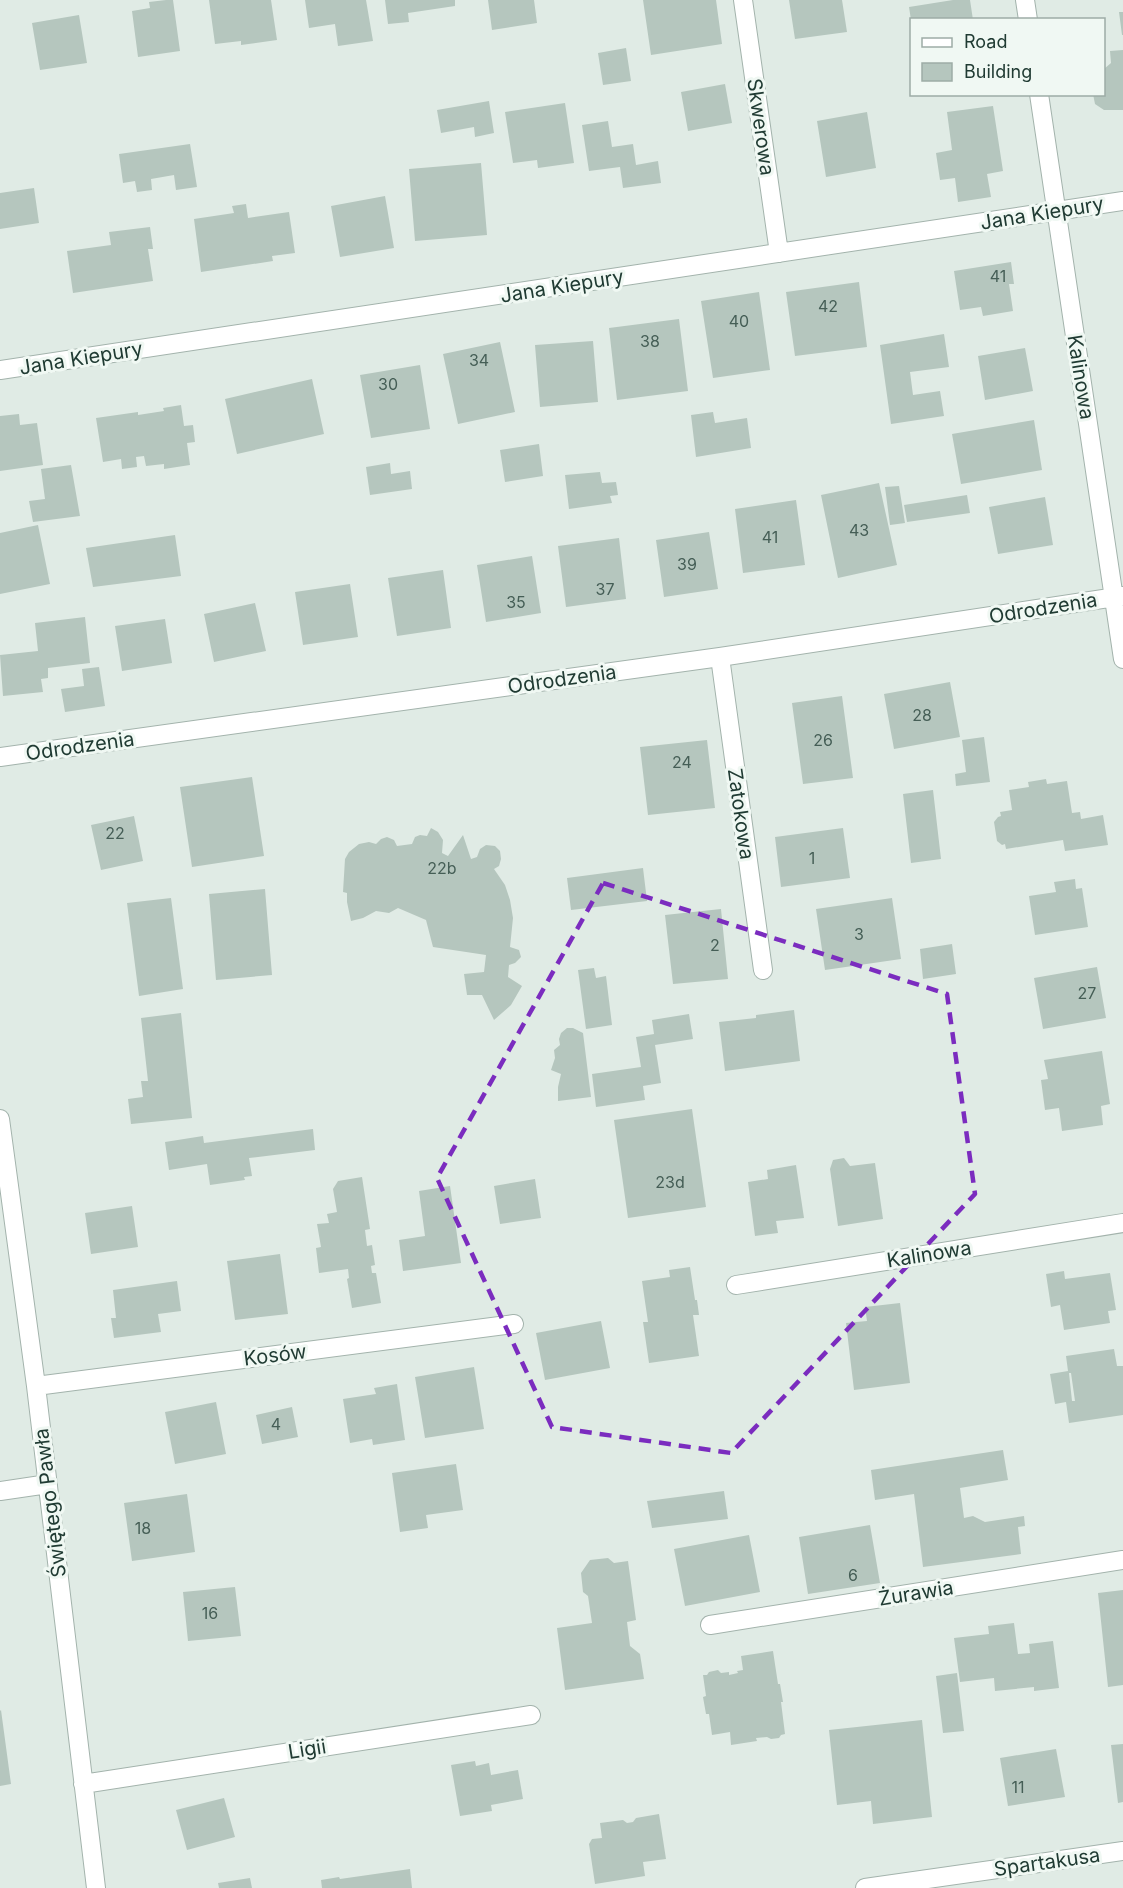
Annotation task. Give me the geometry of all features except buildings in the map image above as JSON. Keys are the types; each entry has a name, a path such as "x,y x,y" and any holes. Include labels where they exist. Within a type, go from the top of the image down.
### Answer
{"street":[{"name":"Skwerowa","path":"743,0 779,253"},
{"path":"1025,0 1028,18"},
{"name":"Kalinowa","path":"1039,96 1119,597 1123,659"},
{"name":"Jana Kiepury","path":"0,370 1123,201"},
{"name":"Odrodzenia","path":"0,757 720,657 1119,597"},
{"name":"Zatokowa","path":"720,657 763,970"},
{"name":"Świętego Pawła","path":"0,1119 36,1386 96,1888"},
{"name":"Kalinowa","path":"736,1285 1123,1223"},
{"name":"Kosów","path":"36,1386 514,1324"},
{"path":"0,1491 48,1484"},
{"name":"Żurawia","path":"710,1625 1123,1560"},
{"name":"Ligii","path":"83,1784 531,1715"},
{"name":"Spartakusa","path":"865,1888 1123,1851"}],"highlighted area":[{"path":"603,883 947,994 975,1194 731,1453 552,1427 437,1178"}]}
